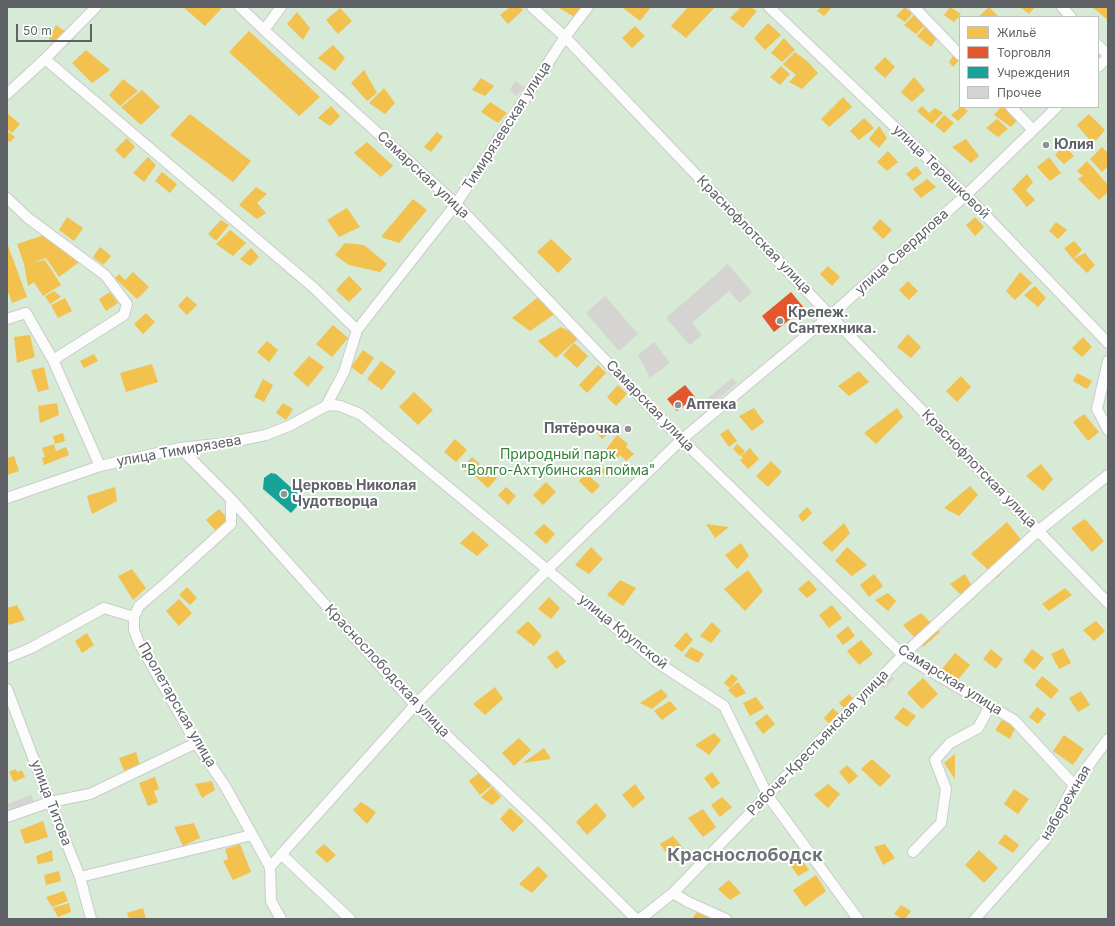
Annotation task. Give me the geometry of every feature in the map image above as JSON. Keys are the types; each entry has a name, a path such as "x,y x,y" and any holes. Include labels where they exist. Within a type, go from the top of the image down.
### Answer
{"street":[{"path":"7,94 45,59 96,7"},
{"name":"Самарская улица","path":"240,7 456,204 681,440 904,655 1014,720 1074,785"},
{"path":"264,30 281,7"},
{"name":"Краснофлотская улица","path":"532,7 565,37 1108,603"},
{"name":"Тимирязевская улица","path":"326,406 344,372 357,330 456,204 565,37 588,7"},
{"name":"улица Терешковой","path":"769,7 966,195 1108,343"},
{"path":"914,7 959,53"},
{"path":"1062,7 1070,16"},
{"path":"1099,46 1108,56 1099,66"},
{"path":"45,59 314,288 357,330"},
{"path":"1012,108 1033,130"},
{"name":"улица Свердлова","path":"270,867 415,704 547,570 681,440 831,315 966,195 1056,108"},
{"path":"7,198 28,218 105,275 127,304 124,315 52,360"},
{"path":"7,319 26,313 52,360 100,466"},
{"path":"1108,361 1097,409 1108,430"},
{"name":"улица Тимирязева","path":"7,498 100,466 180,448 226,443 266,435 289,426 326,406"},
{"name":"улица Крупской","path":"326,406 340,406 360,414 511,538 655,661 724,706 768,796 858,919"},
{"name":"Краснослободская улица","path":"180,448 231,499 415,704 636,919"},
{"name":"Рабоче-Крестьянская улица","path":"640,919 673,893 904,655 1038,531 1108,475"},
{"path":"7,658 31,648 104,608 134,617 139,606 231,524 231,499"},
{"name":"Пролетарская улица","path":"134,617 134,630 139,643 196,743 225,786 270,867"},
{"name":"улица Титова","path":"7,689 80,877 91,919"},
{"path":"912,852 941,823 946,789 935,760 950,743 978,728 990,706"},
{"name":"набережная","path":"974,919 1045,840 1074,785 1108,739"},
{"path":"7,817 50,802 90,794 196,743"},
{"path":"80,877 252,835"},
{"path":"281,854 350,919"},
{"path":"270,867 271,901 281,919"},
{"path":"673,893 688,902 726,919"}],"green space":[{"name":"Природный парк \"Волго-Ахтубинская пойма\"","path":"7,7 1108,7 1108,919 7,919"}],"building: Жильё":[{"path":"183,7 221,7 222,8 205,26"},
{"path":"510,7 520,7 523,10 508,24 500,15"},
{"path":"558,7 581,7 574,17"},
{"path":"622,7 651,7 640,21"},
{"path":"688,7 715,7 686,38 671,26"},
{"path":"741,7 750,7 757,11 743,28 730,18"},
{"path":"821,7 832,7 824,16 817,11"},
{"path":"905,7 912,14 905,22 896,16"},
{"path":"950,7 961,14 954,22 944,15"},
{"path":"989,7 998,16 979,16"},
{"path":"1020,7 1035,7 1029,14"},
{"path":"1092,7 1108,7 1108,20"},
{"path":"340,8 352,21 338,34 326,20"},
{"path":"297,12 310,28 303,40 287,24"},
{"path":"914,15 925,25 916,34 904,25"},
{"path":"768,23 781,35 765,50 754,38"},
{"path":"56,25 75,38 61,50 49,39"},
{"path":"927,25 938,36 931,47 917,36"},
{"path":"635,26 645,36 632,48 622,38"},
{"path":"249,31 320,97 299,116 229,52"},
{"path":"784,38 795,50 782,62 771,53"},
{"path":"333,45 345,58 335,71 318,58"},
{"path":"86,50 110,70 92,83 72,63"},
{"path":"795,52 808,62 818,73 802,89 789,82 796,75 783,64"},
{"path":"955,53 959,58 959,60 953,67 949,62"},
{"path":"885,57 895,67 885,78 874,68"},
{"path":"781,66 790,74 780,85 770,77"},
{"path":"364,70 377,93 367,101 351,83"},
{"path":"914,77 925,90 912,102 901,92"},
{"path":"481,78 494,86 485,96 472,90"},
{"path":"123,79 138,91 120,106 109,95"},
{"path":"384,88 395,103 385,114 369,103"},
{"path":"142,90 160,107 141,125 121,107"},
{"path":"843,97 852,107 829,127 821,119"},
{"path":"490,102 507,113 498,123 481,112"},
{"path":"331,106 340,116 330,126 318,118"},
{"path":"922,106 929,113 935,108 943,113 932,124 917,111"},
{"path":"960,108 964,108 968,111 958,121 951,115"},
{"path":"1000,108 1009,108 1019,118 1011,127 994,115"},
{"path":"7,113 20,124 12,133 7,129"},
{"path":"190,114 251,161 233,182 170,135"},
{"path":"1089,114 1105,130 1093,144 1077,125"},
{"path":"944,115 954,123 944,133 935,125"},
{"path":"864,118 874,128 859,140 850,131"},
{"path":"997,119 1008,129 998,137 986,128"},
{"path":"879,126 887,138 879,148 869,139"},
{"path":"7,131 15,137 10,142 7,140"},
{"path":"437,132 443,137 431,152 424,147"},
{"path":"127,138 135,147 124,159 115,150"},
{"path":"966,139 979,156 971,163 952,147"},
{"path":"367,142 393,166 381,177 354,153"},
{"path":"1064,145 1074,156 1064,164 1055,155"},
{"path":"1102,147 1108,153 1108,166 1102,172 1090,159"},
{"path":"888,151 898,162 887,171 877,162"},
{"path":"148,157 156,165 144,182 133,173"},
{"path":"1049,157 1061,173 1050,181 1037,167"},
{"path":"1087,161 1108,185 1108,192 1099,200 1078,179 1083,176 1077,171"},
{"path":"916,166 922,173 913,181 906,174"},
{"path":"162,172 177,184 170,193 155,181"},
{"path":"1027,174 1033,182 1026,190 1035,200 1027,207 1012,189"},
{"path":"927,179 936,187 921,198 913,189"},
{"path":"256,187 267,194 257,203 266,213 257,219 239,205"},
{"path":"413,199 427,210 399,243 381,237"},
{"path":"347,208 360,227 339,237 327,220"},
{"path":"67,217 83,228 74,241 59,230"},
{"path":"975,217 984,227 975,236 966,225"},
{"path":"880,219 892,230 883,239 872,228"},
{"path":"221,220 229,225 216,241 208,234"},
{"path":"1056,222 1067,230 1058,239 1049,231"},
{"path":"230,230 246,243 233,256 216,244"},
{"path":"47,234 82,260 59,277 46,258 32,263 45,260 61,285 43,296 34,282 28,286 24,264 17,244"},
{"path":"551,239 572,259 558,273 537,252"},
{"path":"1074,241 1082,250 1073,259 1064,248"},
{"path":"7,243 27,297 12,303 7,289"},
{"path":"345,243 364,245 387,264 380,272 349,265 335,255"},
{"path":"100,247 111,256 103,265 93,257"},
{"path":"251,248 259,257 250,266 240,259"},
{"path":"1085,253 1095,265 1087,273 1073,259"},
{"path":"828,266 840,277 832,286 820,274"},
{"path":"133,272 149,287 137,299 115,278 119,274 125,280"},
{"path":"1020,272 1032,283 1015,300 1006,291"},
{"path":"349,276 362,289 349,302 336,290"},
{"path":"908,281 918,291 909,300 899,290"},
{"path":"1035,286 1046,298 1038,307 1024,295"},
{"path":"54,291 61,297 50,304 45,296"},
{"path":"110,292 118,303 106,311 99,299"},
{"path":"187,296 197,305 187,315 178,306"},
{"path":"65,298 72,311 58,318 51,305"},
{"path":"537,298 556,313 530,331 512,318"},
{"path":"146,313 155,322 143,334 134,324"},
{"path":"333,325 348,338 332,357 316,344"},
{"path":"561,327 580,337 556,358 538,341"},
{"path":"908,334 921,347 911,358 897,347"},
{"path":"30,335 35,357 17,363 14,337"},
{"path":"1083,337 1092,347 1082,357 1072,348"},
{"path":"267,341 278,350 269,362 257,352"},
{"path":"574,343 588,356 577,368 563,355"},
{"path":"363,350 374,358 362,375 351,367"},
{"path":"94,354 98,361 84,368 80,361"},
{"path":"309,356 324,367 308,387 293,374"},
{"path":"381,361 396,372 382,390 367,379"},
{"path":"152,364 158,382 126,392 120,373"},
{"path":"598,365 606,373 587,393 579,385"},
{"path":"44,367 49,389 38,392 31,370"},
{"path":"859,371 869,382 849,396 838,386"},
{"path":"1077,373 1092,381 1087,389 1073,381"},
{"path":"961,376 971,387 957,402 946,391"},
{"path":"263,379 273,385 264,402 254,397"},
{"path":"618,385 627,394 616,406 607,397"},
{"path":"414,392 433,410 418,425 399,407"},
{"path":"57,403 59,415 40,423 38,406"},
{"path":"283,403 293,409 286,420 276,413"},
{"path":"754,408 764,422 752,431 739,416"},
{"path":"897,408 903,417 876,444 864,433"},
{"path":"1084,414 1099,432 1088,441 1073,422"},
{"path":"607,424 612,429 602,439 597,433"},
{"path":"728,429 737,441 729,447 720,434"},
{"path":"63,433 65,441 55,444 53,436"},
{"path":"617,435 628,444 626,447 634,454 626,461 620,455 615,461 604,452"},
{"path":"455,439 467,450 456,462 444,452"},
{"path":"54,444 56,451 66,447 69,455 44,465 42,458 45,457 42,448"},
{"path":"737,444 745,451 740,456 733,449"},
{"path":"750,448 759,459 748,469 740,460 743,458 741,456"},
{"path":"14,456 19,471 7,475 7,458"},
{"path":"472,457 480,464 469,475 462,468"},
{"path":"771,461 782,472 768,487 756,476"},
{"path":"1041,464 1053,479 1043,491 1026,476"},
{"path":"606,465 613,472 608,478 600,471"},
{"path":"484,466 497,478 488,488 475,476"},
{"path":"586,473 600,486 592,494 579,481"},
{"path":"546,482 556,492 543,505 533,495"},
{"path":"970,486 978,495 959,516 944,508"},
{"path":"115,487 117,501 92,514 87,496"},
{"path":"506,487 516,496 508,505 498,495"},
{"path":"807,507 812,513 803,522 798,516"},
{"path":"219,509 229,520 216,531 206,520"},
{"path":"1085,519 1104,541 1092,552 1071,528"},
{"path":"1007,522 1026,546 997,578 971,554"},
{"path":"844,523 850,533 832,552 822,543"},
{"path":"544,524 555,534 546,544 534,533"},
{"path":"706,524 729,527 715,538"},
{"path":"473,531 489,545 477,556 460,543"},
{"path":"741,543 749,556 737,569 725,555"},
{"path":"591,547 603,559 589,574 575,565"},
{"path":"847,547 867,565 852,576 835,561"},
{"path":"132,569 146,588 133,600 118,576"},
{"path":"748,570 763,591 745,611 724,589"},
{"path":"874,574 883,586 869,597 860,585"},
{"path":"965,574 977,595 967,601 950,584"},
{"path":"620,580 636,588 623,606 607,595"},
{"path":"809,580 817,590 807,598 798,589"},
{"path":"187,587 197,598 190,605 179,595"},
{"path":"1065,588 1072,595 1049,611 1042,604"},
{"path":"888,593 896,601 888,611 875,600"},
{"path":"549,597 560,608 551,619 538,609"},
{"path":"179,599 192,613 179,626 166,611"},
{"path":"17,605 25,620 9,625 7,619 7,608"},
{"path":"832,605 842,618 829,628 819,615"},
{"path":"921,613 940,632 923,647 903,625"},
{"path":"528,621 542,636 534,646 516,632"},
{"path":"1096,621 1105,631 1094,641 1083,630"},
{"path":"712,622 721,631 711,643 700,636"},
{"path":"848,626 855,636 843,645 836,636"},
{"path":"686,632 693,640 682,652 674,646"},
{"path":"87,633 94,645 82,653 75,641"},
{"path":"861,640 873,654 859,665 847,651"},
{"path":"691,647 704,654 698,663 684,656"},
{"path":"1063,648 1071,663 1059,669 1051,654"},
{"path":"991,649 1003,659 996,669 983,659"},
{"path":"1032,649 1044,658 1034,670 1023,661"},
{"path":"557,650 566,662 556,669 547,657"},
{"path":"955,653 970,665 957,681 942,669"},
{"path":"732,674 738,679 730,688 724,683"},
{"path":"1042,676 1059,690 1051,699 1035,685"},
{"path":"923,678 938,694 922,709 907,693"},
{"path":"738,682 746,693 736,698 728,690"},
{"path":"495,687 503,699 485,715 473,704"},
{"path":"661,689 668,696 652,709 640,703"},
{"path":"1081,691 1090,705 1078,712 1069,698"},
{"path":"849,694 861,707 851,716 839,703"},
{"path":"756,697 764,708 750,716 743,703"},
{"path":"670,701 677,709 662,720 654,711"},
{"path":"903,707 916,716 907,727 894,718"},
{"path":"1037,707 1046,714 1038,724 1029,717"},
{"path":"833,708 845,720 835,730 824,718"},
{"path":"767,714 775,724 763,734 755,723"},
{"path":"1004,717 1016,726 1010,739 995,730"},
{"path":"714,733 721,740 709,755 695,745"},
{"path":"1064,735 1084,749 1073,765 1053,751"},
{"path":"519,738 531,750 514,766 502,753"},
{"path":"544,748 551,759 523,763"},
{"path":"136,752 140,765 124,771 119,758"},
{"path":"955,754 955,779 944,763"},
{"path":"872,759 891,776 880,787 861,769"},
{"path":"847,765 858,776 849,784 839,772"},
{"path":"16,769 17,772 22,770 25,777 14,782 9,772"},
{"path":"480,772 491,786 480,795 469,781"},
{"path":"712,772 720,783 712,789 704,778"},
{"path":"155,777 159,789 154,791 158,802 148,806 139,783"},
{"path":"212,781 215,790 202,798 195,784"},
{"path":"635,784 645,798 633,808 622,795"},
{"path":"828,784 840,794 828,808 814,795"},
{"path":"492,787 501,797 492,805 481,797"},
{"path":"1014,789 1029,799 1018,814 1004,804"},
{"path":"722,797 732,807 720,817 711,805"},
{"path":"361,802 376,812 367,824 353,810"},
{"path":"596,803 607,816 587,835 576,822"},
{"path":"510,808 524,821 513,832 500,819"},
{"path":"703,809 716,827 703,837 688,818"},
{"path":"43,821 48,837 25,844 20,830"},
{"path":"194,823 200,838 183,846 174,827"},
{"path":"1005,834 1019,845 1013,853 998,843"},
{"path":"673,836 683,848 669,857 660,844"},
{"path":"240,844 251,872 233,880 223,861 228,859 225,849"},
{"path":"324,844 336,855 327,863 315,852"},
{"path":"885,844 895,858 883,865 874,847"},
{"path":"52,850 53,861 38,864 36,856"},
{"path":"979,850 998,868 984,883 965,865"},
{"path":"797,853 809,870 798,876 787,860"},
{"path":"538,866 548,876 532,893 519,884"},
{"path":"59,871 61,881 46,885 44,875"},
{"path":"816,875 826,891 805,907 793,890"},
{"path":"729,880 741,893 730,900 718,889"},
{"path":"64,891 68,901 52,907 46,897"},
{"path":"69,903 71,912 58,917 53,908"},
{"path":"901,905 911,911 905,919 902,919 894,914"},
{"path":"143,908 146,919 129,919 127,913"},
{"path":"699,909 715,918 692,919"}],"building: Торговля":[{"path":"791,292 804,308 774,332 762,316"},
{"path":"685,385 695,397 677,411 667,399"}],"building: Учреждения":[{"name":"Церковь Николая Чудотворца","path":"271,473 276,474 304,499 291,513 263,489 264,478"}],"building: Прочее":[{"path":"515,81 525,87 516,96 510,90"},
{"path":"728,264 752,292 740,303 729,291 692,323 702,335 690,345 666,318"},
{"path":"605,296 638,334 619,351 586,313"},
{"path":"654,342 670,363 650,378 638,355"},
{"path":"732,378 737,383 710,405 706,400"},
{"path":"884,668 894,679 883,689 873,678"},
{"path":"31,795 35,805 9,814 8,804"}],"place":[{"name":"Юлия","path":"1046,145"},
{"name":"Крепеж. Сантехника.","path":"780,321"},
{"name":"Аптека","path":"678,405"},
{"name":"Пятёрочка","path":"628,429"},
{"name":"Церковь Николая Чудотворца","path":"284,494"}],"district":[{"name":"Краснослободск","path":"745,856"}]}
